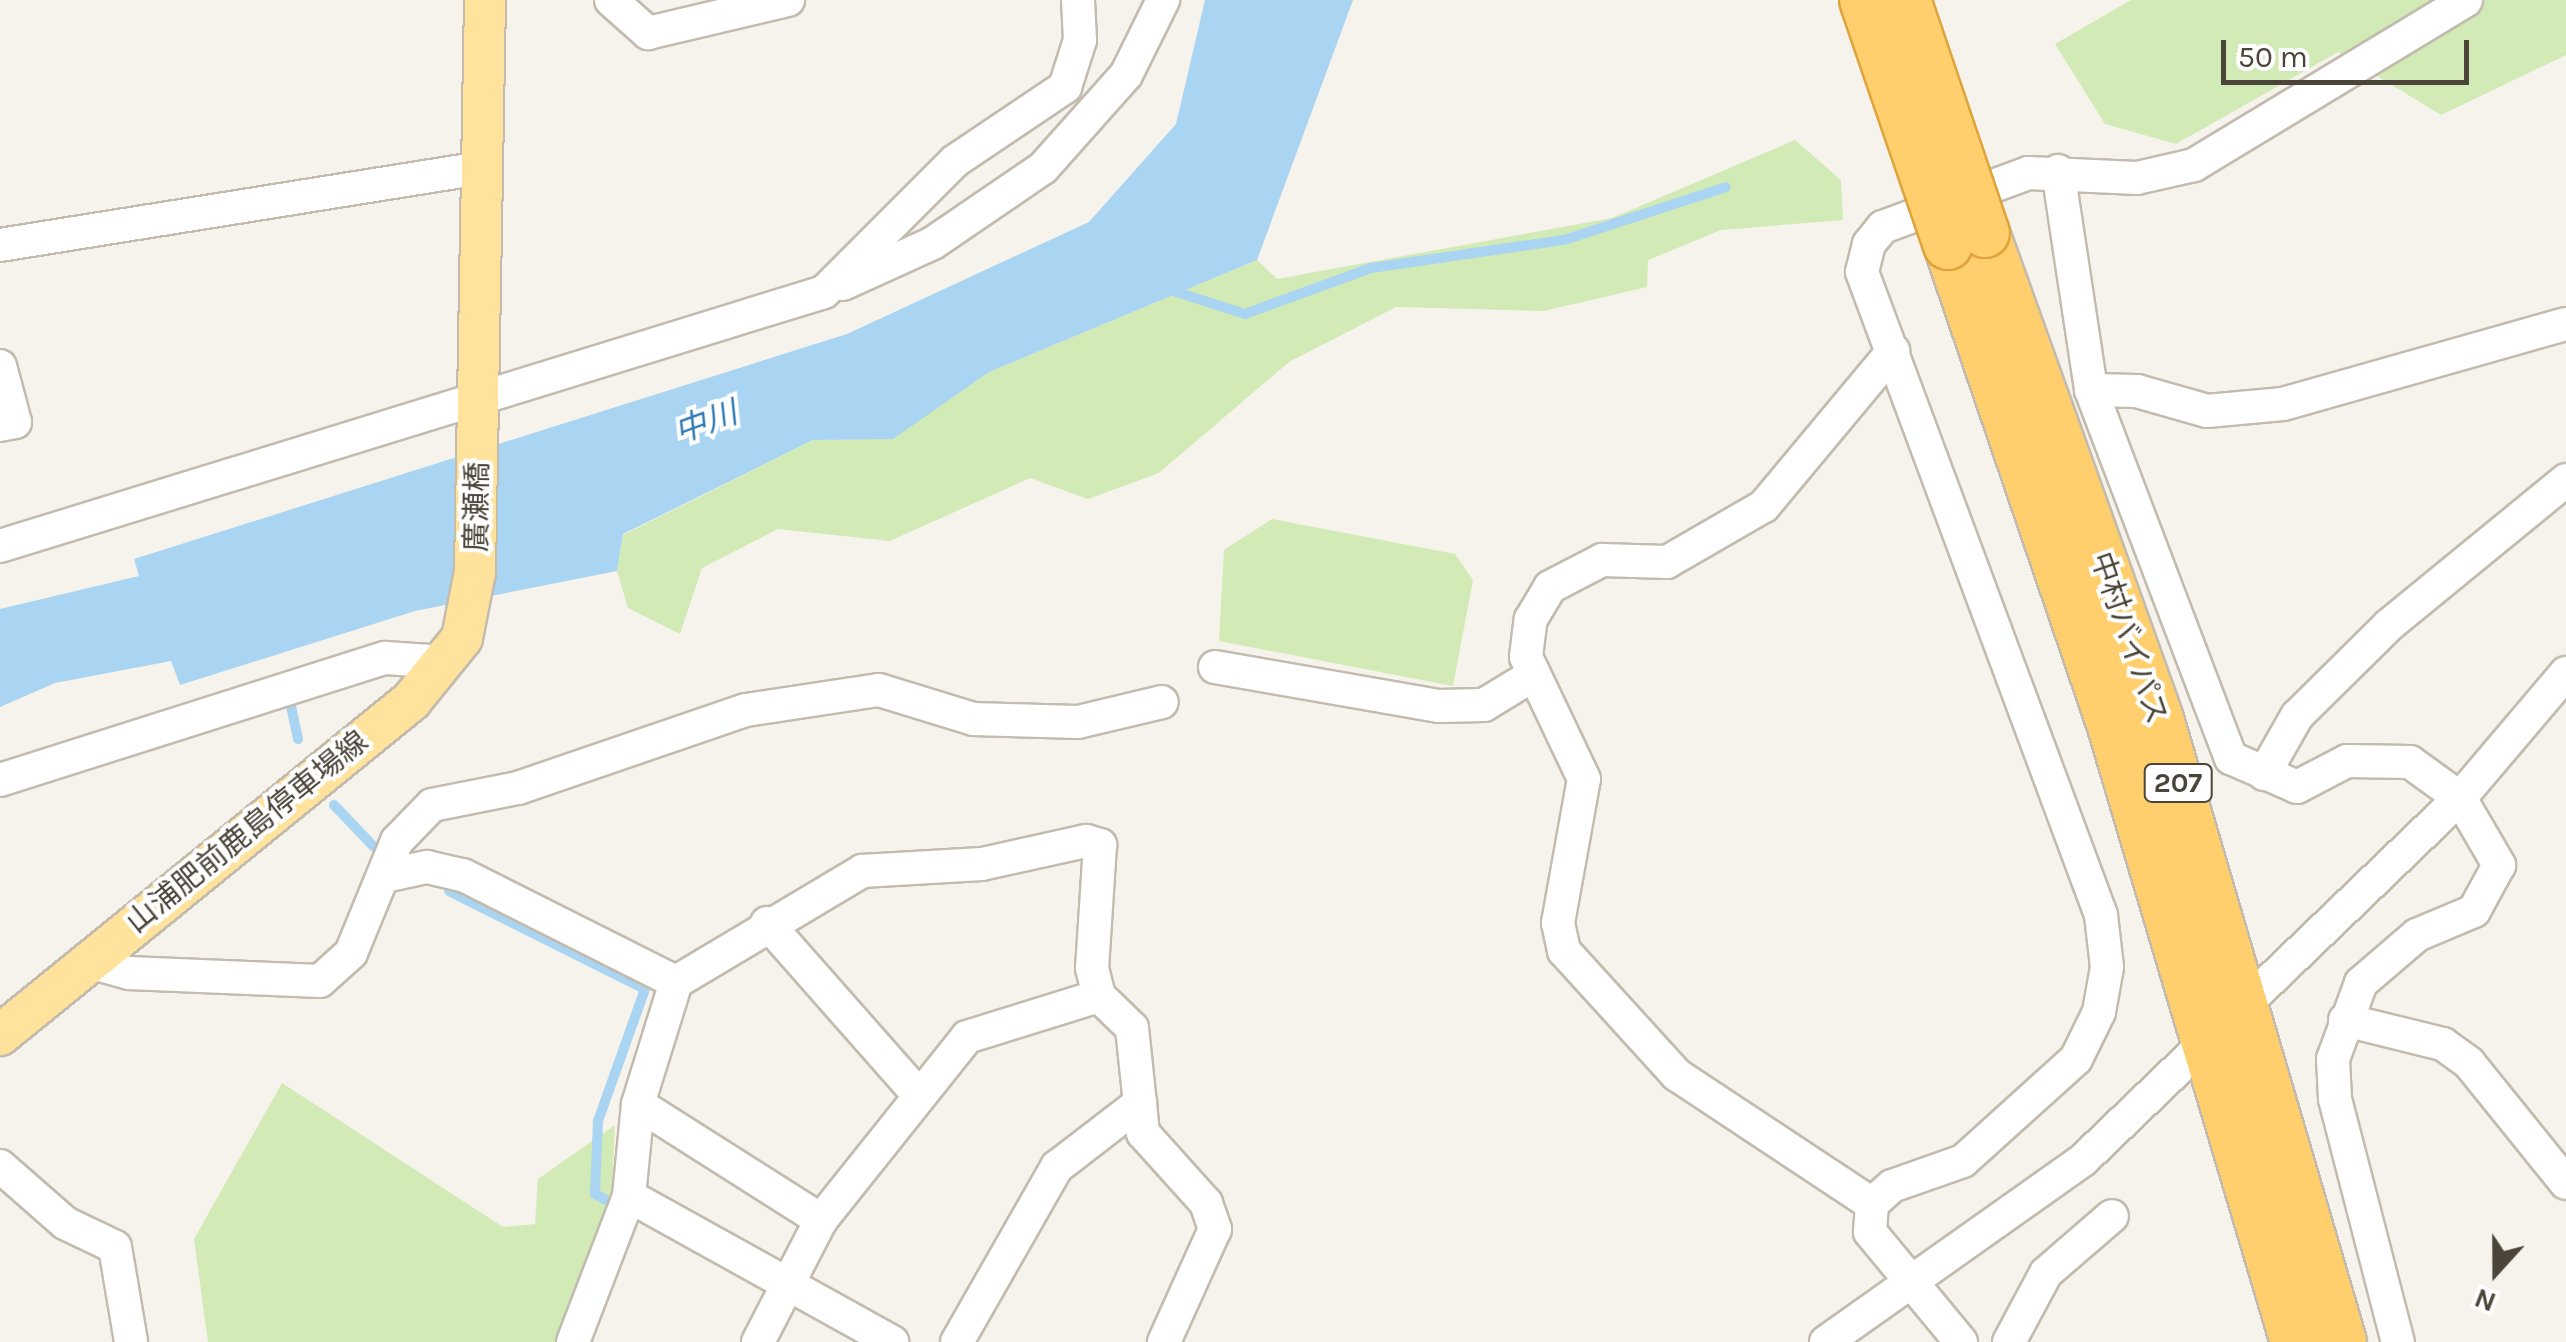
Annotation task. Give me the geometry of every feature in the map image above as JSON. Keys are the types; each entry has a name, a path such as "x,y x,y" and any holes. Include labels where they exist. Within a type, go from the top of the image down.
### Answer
{"highway":[{"name":"中村バイパス","path":"1864,0 1967,239 2159,719 2342,1342"},
{"name":"中村バイパス","path":"1906,0 1967,239 2208,1034 2296,1342"}],"main road":[{"path":"479,404 485,0"},
{"name":"廣瀬橋","path":"472,611 479,404"},
{"name":"山浦肥前鹿島停車場線","path":"0,1035 86,961 410,701 446,662 472,611"}],"street":[{"path":"611,0 648,33 788,0"},
{"path":"824,292 955,161 1066,87 1080,40 1078,0"},
{"path":"0,546 479,404 824,292 933,243 1043,168 1097,112 1163,0"},
{"path":"1961,1342 1870,1232 1872,1204 1892,1186 1964,1160 2076,1059 2100,1012 2107,967 2100,916 1862,272 1883,227 2028,173 2137,178 2194,166 2466,0"},
{"path":"1066,87 1097,112"},
{"path":"0,245 482,168"},
{"path":"2058,172 2091,390 2231,758 2297,787 2378,754 2410,762 2460,798 2499,865 2494,888 2474,911 2386,958 2361,983 2345,1020 2334,1099 2398,1342"},
{"path":"2091,390 2137,391 2207,411 2283,404 2566,324"},
{"path":"1872,1204 1677,1075 1564,951 1558,923 1584,779 1576,746 1530,677 1531,619 1550,587 1602,560 1667,562 1764,506 1893,351"},
{"path":"0,366 15,422 0,425"},
{"path":"2264,774 2297,716 2390,625 2566,480"},
{"path":"0,780 385,658 446,662"},
{"path":"1214,667 1439,706 1484,705 1530,677"},
{"path":"1826,1342 2083,1160 2208,1034 2460,798 2566,673"},
{"path":"86,961 129,973 320,981 351,953 388,875 397,841 432,805 518,788 746,710 879,690 973,719 1078,722 1162,702"},
{"path":"573,1342 629,1196 638,1104 676,982 767,923 862,871 982,864 1086,841 1100,846 1092,968 1098,996 1132,1028 1144,1133 1206,1203 1216,1229 1164,1342"},
{"path":"388,875 427,867 463,876 676,982"},
{"path":"767,923 916,1092"},
{"path":"758,1342 782,1281 821,1220 916,1092 967,1037 1098,996"},
{"path":"2345,1020 2443,1044 2469,1063 2566,1183"},
{"path":"958,1342 1057,1167 1140,1103"},
{"path":"638,1104 821,1220"},
{"path":"0,1166 65,1223 115,1247 131,1342"},
{"path":"629,1196 892,1342"},
{"path":"2008,1342 2046,1273 2112,1216"}],"green space":[{"path":"2131,0 2566,0 2566,55 2441,115 2338,52 2176,144 2105,124 2055,44"},
{"path":"1795,140 1841,180 1843,220 1721,230 1648,260 1647,287 1544,311 1396,307 1289,362 1159,473 1088,499 1030,478 890,541 778,529 702,568 680,634 628,608 617,571 623,535 813,440 893,438 989,372 1257,260 1277,279 1612,218"},
{"path":"1272,519 1455,554 1473,580 1453,686 1219,641 1224,550"},
{"path":"282,1083 503,1227 535,1224 538,1179 615,1125 612,1190 559,1342 208,1342 194,1239"}],"water":[{"name":"中川","path":"1205,0 1353,0 1257,260 989,372 893,439 813,440 623,534 617,571 415,611 180,685 171,661 55,683 0,707 0,609 139,576 134,559 847,334 1089,222 1176,124"}],"waterway":[{"path":"1170,290 1245,314 1371,268 1564,240 1726,187"},
{"path":"289,697 298,739"},
{"path":"334,805 373,846"},
{"path":"449,891 645,989 598,1121 595,1194 610,1202"}]}
